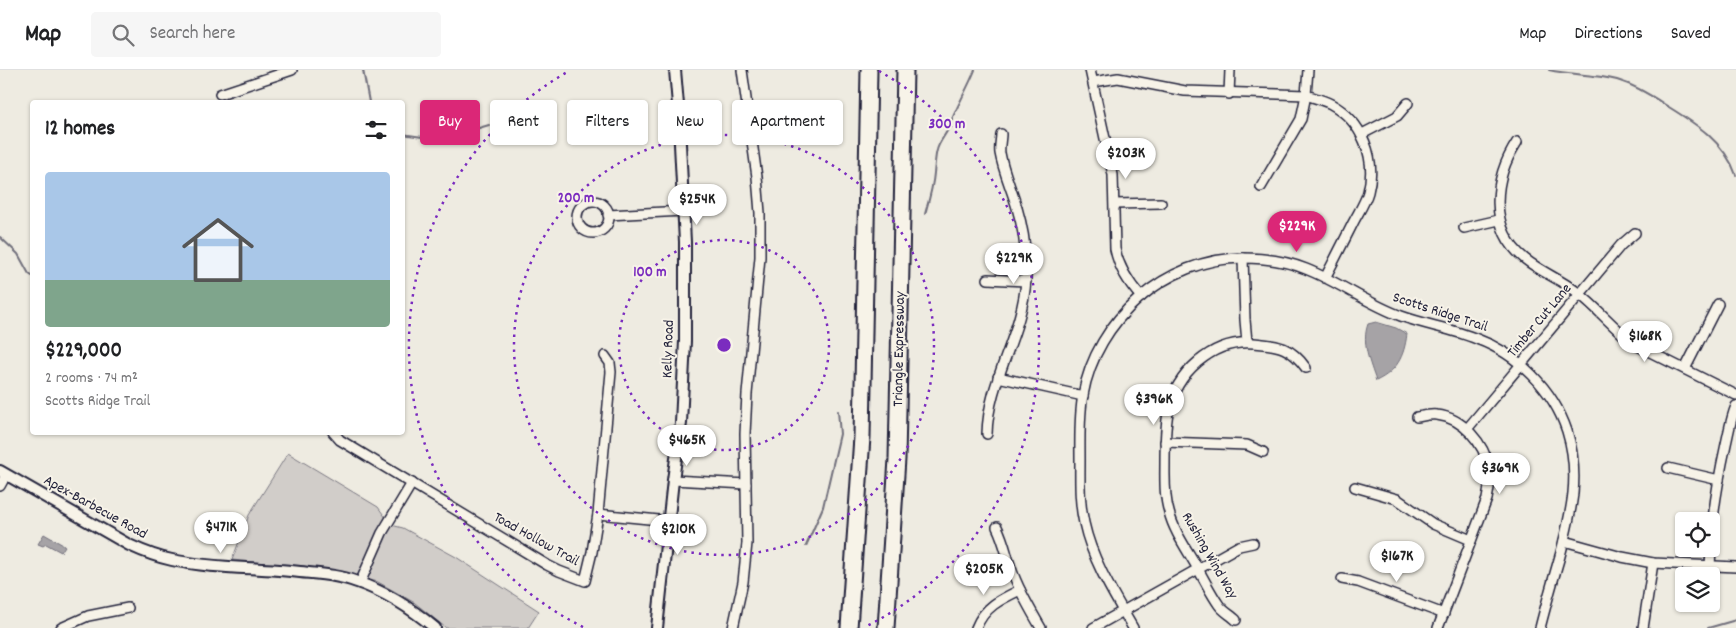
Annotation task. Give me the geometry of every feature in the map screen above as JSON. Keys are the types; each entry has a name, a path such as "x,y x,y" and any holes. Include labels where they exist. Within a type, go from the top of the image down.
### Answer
{"highway":[{"path":"849,628 862,437 869,70"},
{"name":"Triangle Expressway","path":"886,628 897,459 905,70"}],"street":[{"path":"220,94 292,70"},
{"name":"Kelly Road","path":"657,628 681,424 685,342 686,287 675,70"},
{"path":"733,628 746,561 746,394 758,289 760,248 757,176 742,70"},
{"path":"1090,70 1113,175 1117,258 1122,272 1141,297"},
{"path":"1229,94 1230,70"},
{"path":"1261,187 1297,126 1303,112 1308,70"},
{"path":"1092,82 1118,78 1185,91 1306,96 1322,100 1342,111 1362,134 1370,164 1368,193 1325,278"},
{"path":"1362,134 1397,116 1408,103"},
{"path":"987,434 988,416 998,377 1007,358 1020,319 1026,281 1024,235 1017,206 1000,154 1001,134"},
{"path":"1517,142 1507,158 1503,171 1498,196 1499,220 1508,239 1525,259 1580,294 1622,335 1636,345 1736,395"},
{"path":"1115,204 1161,203"},
{"path":"608,214 683,211"},
{"path":"1464,228 1499,220"},
{"name":"Timber Cut Lane","path":"1467,429 1621,245 1635,233"},
{"path":"1243,258 1247,342"},
{"name":"Scotts Ridge Trail","path":"1133,628 1095,556 1084,525 1080,492 1081,419 1083,396 1090,370 1102,343 1118,320 1141,297 1171,277 1192,268 1224,259 1243,258 1285,263 1309,270 1391,312 1487,342 1521,364 1538,380 1555,404 1566,430 1574,470 1574,494 1564,541 1540,628"},
{"path":"988,279 1026,281"},
{"path":"1685,369 1718,304"},
{"name":"Rushing Wind Way","path":"1236,620 1220,607 1176,530 1168,511 1165,491 1165,442 1171,402 1184,376 1201,359 1226,346 1247,342 1284,348 1296,355 1306,368"},
{"name":"Toad Hollow Trail","path":"336,435 340,440 547,565 585,581 598,514 611,372 610,363 605,356"},
{"path":"998,377 1083,396"},
{"path":"1713,512 1736,406"},
{"path":"1417,417 1436,415 1445,417 1467,429 1481,447 1490,478 1487,499 1438,628"},
{"path":"1165,442 1247,445 1263,452"},
{"path":"1668,468 1719,480"},
{"path":"0,486 3,473"},
{"name":"Apex-Barbecue Road","path":"3,473 128,545 149,554 171,560 210,566 320,574 360,583 395,599 435,628"},
{"path":"673,480 746,484"},
{"path":"360,583 382,532 412,483"},
{"path":"1355,487 1389,496 1433,524 1471,540"},
{"path":"598,514 669,521"},
{"path":"997,527 1004,542 1013,574 1041,628"},
{"path":"1564,541 1622,557 1653,563 1736,567"},
{"path":"1093,628 1239,546 1252,543"},
{"path":"1710,566 1711,557"},
{"path":"1643,628 1653,563"},
{"path":"1342,579 1358,582 1444,614"},
{"path":"976,628 980,618 991,606 1020,590"},
{"path":"60,628 88,616 128,608"}],"shaded area":[{"path":"1376,322 1396,328 1407,334 1404,350 1398,362 1389,373 1376,381 1367,353 1365,338 1368,324"},
{"path":"288,453 378,507 391,525 403,528 456,557 539,611 528,628 446,628 415,603 378,582 329,569 232,560 249,515"},
{"path":"44,534 65,546 61,552 46,544 43,546 38,544"}],"waterway":[{"path":"363,70 369,100"},
{"path":"925,214 932,188 938,147 975,70"},
{"path":"1549,70 1617,80 1647,93 1696,125 1716,142 1731,163 1736,175"},
{"path":"405,134 429,138 455,135 489,125"},
{"path":"0,237 18,254 30,275"},
{"path":"806,546 823,507 840,434 838,411"},
{"path":"1708,628 1736,620"}]}
